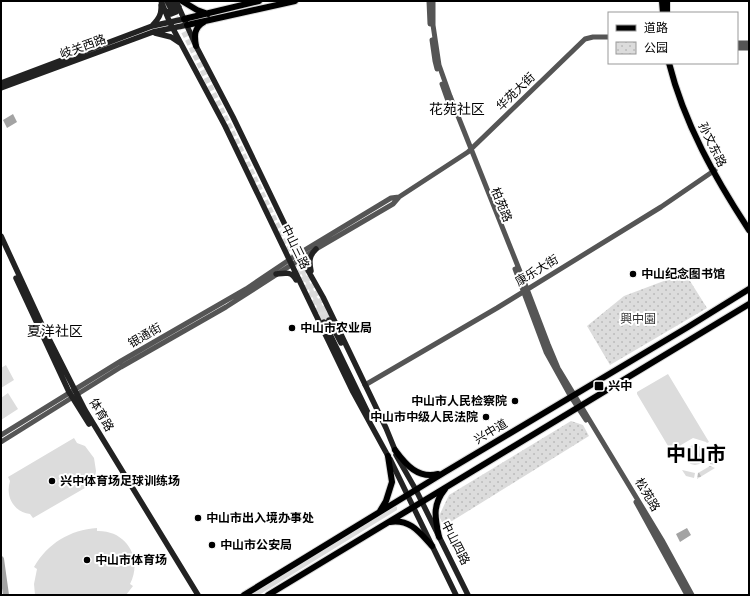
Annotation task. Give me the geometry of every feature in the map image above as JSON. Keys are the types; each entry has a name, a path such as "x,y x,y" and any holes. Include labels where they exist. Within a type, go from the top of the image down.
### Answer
{"main road":[{"path":"161,1 172,9"},
{"path":"161,1 162,13 152,29 177,40 184,47"},
{"path":"167,1 172,9"},
{"path":"171,1 172,9"},
{"path":"172,9 176,1"},
{"path":"182,1 197,10 209,14"},
{"path":"185,22 259,1"},
{"path":"185,22 206,21 294,1"},
{"path":"662,1 663,12"},
{"path":"666,1 667,12"},
{"name":"中山三路","path":"172,9 185,22 233,117 300,256 323,297 388,432 395,451"},
{"name":"中山三路","path":"172,9 171,25 225,126 353,392 388,456"},
{"path":"196,46 194,37 195,32 200,25 206,21"},
{"name":"岐关西路","path":"1,83 152,29 185,22"},
{"name":"岐关西路","path":"1,88 152,29"},
{"name":"孙文东路","path":"668,64 690,125 714,171 749,230"},
{"name":"孙文东路","path":"672,64 693,123 714,171 749,225"},
{"name":"体育路","path":"1,236 73,393 85,410 198,595"},
{"name":"体育路","path":"1,245 73,393 194,595"},
{"path":"316,249 309,259 310,270 323,297"},
{"path":"276,274 289,272 294,276 301,291 310,303"},
{"name":"兴中道","path":"244,595 749,289"},
{"name":"兴中道","path":"268,595 749,304"},
{"name":"中山三路","path":"412,507 327,321 416,490"},
{"path":"395,451 413,471 430,476 445,472"},
{"path":"380,512 386,501 392,482 388,456"},
{"path":"439,537 434,516 440,495 449,485"},
{"name":"中山四路","path":"416,490 468,595"},
{"name":"中山四路","path":"412,507 456,595"},
{"path":"385,523 397,521 408,523 432,546"}],"street":[{"name":"柏苑路","path":"429,1 430,24 435,61 445,94 470,150"},
{"name":"柏苑路","path":"433,1 433,25 439,65 450,96 550,350 558,368 580,407"},
{"name":"华苑大街","path":"300,256 316,249 393,204 399,197 470,150 585,39 593,37 608,37"},
{"path":"738,43 749,43"},
{"path":"738,48 749,48"},
{"name":"康乐大街","path":"365,385 476,321 661,207 714,171"},
{"name":"华苑大街","path":"300,256 391,198 399,197"},
{"name":"银通街","path":"1,435 300,256"},
{"path":"1,442 73,393 226,307 276,274 290,262"},
{"name":"松苑路","path":"580,407 687,595"},
{"name":"松苑路","path":"580,407 662,540 692,595"}],"green space":[{"path":"300,266 302,266 317,297 331,318 322,323 316,305 299,269"},
{"name":"興中園","path":"685,273 707,308 610,365 587,326 624,296"},
{"path":"6,365 14,380 1,388 1,368"},
{"path":"668,374 709,442 707,443 693,438 681,445 679,460 677,461 637,394 637,392"},
{"path":"8,393 18,409 1,420 1,398"},
{"path":"571,421 583,425 589,436 444,526 439,516 449,495"},
{"path":"74,438 77,443 85,446 94,458 96,471 95,477 97,481 33,518 30,514 24,513 15,507 10,498 10,481 8,477"},
{"path":"695,445 702,448 705,455 702,462 695,465 688,462 685,455 688,448"},
{"path":"714,450 718,456 716,465 710,464 713,453 712,451"},
{"path":"710,466 715,468 697,479 698,473"},
{"path":"682,470 695,473 694,478 686,476"},
{"path":"395,506 397,507 397,510 259,595 248,595"},
{"name":"中山市体育场","path":"97,528 97,531 117,535 130,548 135,565 134,575 130,584 133,586 126,595 35,595 34,584 37,569 34,567 46,551 61,539 69,535 87,529"}],"shaded area":[{"path":"13,114 17,122 7,128 3,120"},
{"path":"687,528 691,535 680,542 676,534"}],"waterway":[{"path":"1,559 6,595"}],"tunnel":[{"path":"171,10 180,24 324,322"},
{"path":"304,268 329,320"}],"place":[{"name":"中山纪念图书馆","path":"633,274"},
{"name":"中山市农业局","path":"292,328"},
{"name":"兴中","path":"599,386"},
{"name":"中山市人民检察院","path":"515,401"},
{"name":"中山市中级人民法院","path":"486,417"},
{"name":"兴中体育场足球训练场","path":"52,481"},
{"name":"中山市出入境办事处","path":"198,518"},
{"name":"中山市公安局","path":"212,545"},
{"name":"中山市体育场","path":"87,560"}],"district":[{"name":"花苑社区","path":"457,109"},
{"name":"夏洋社区","path":"55,331"},
{"name":"中山市","path":"696,455"}]}
